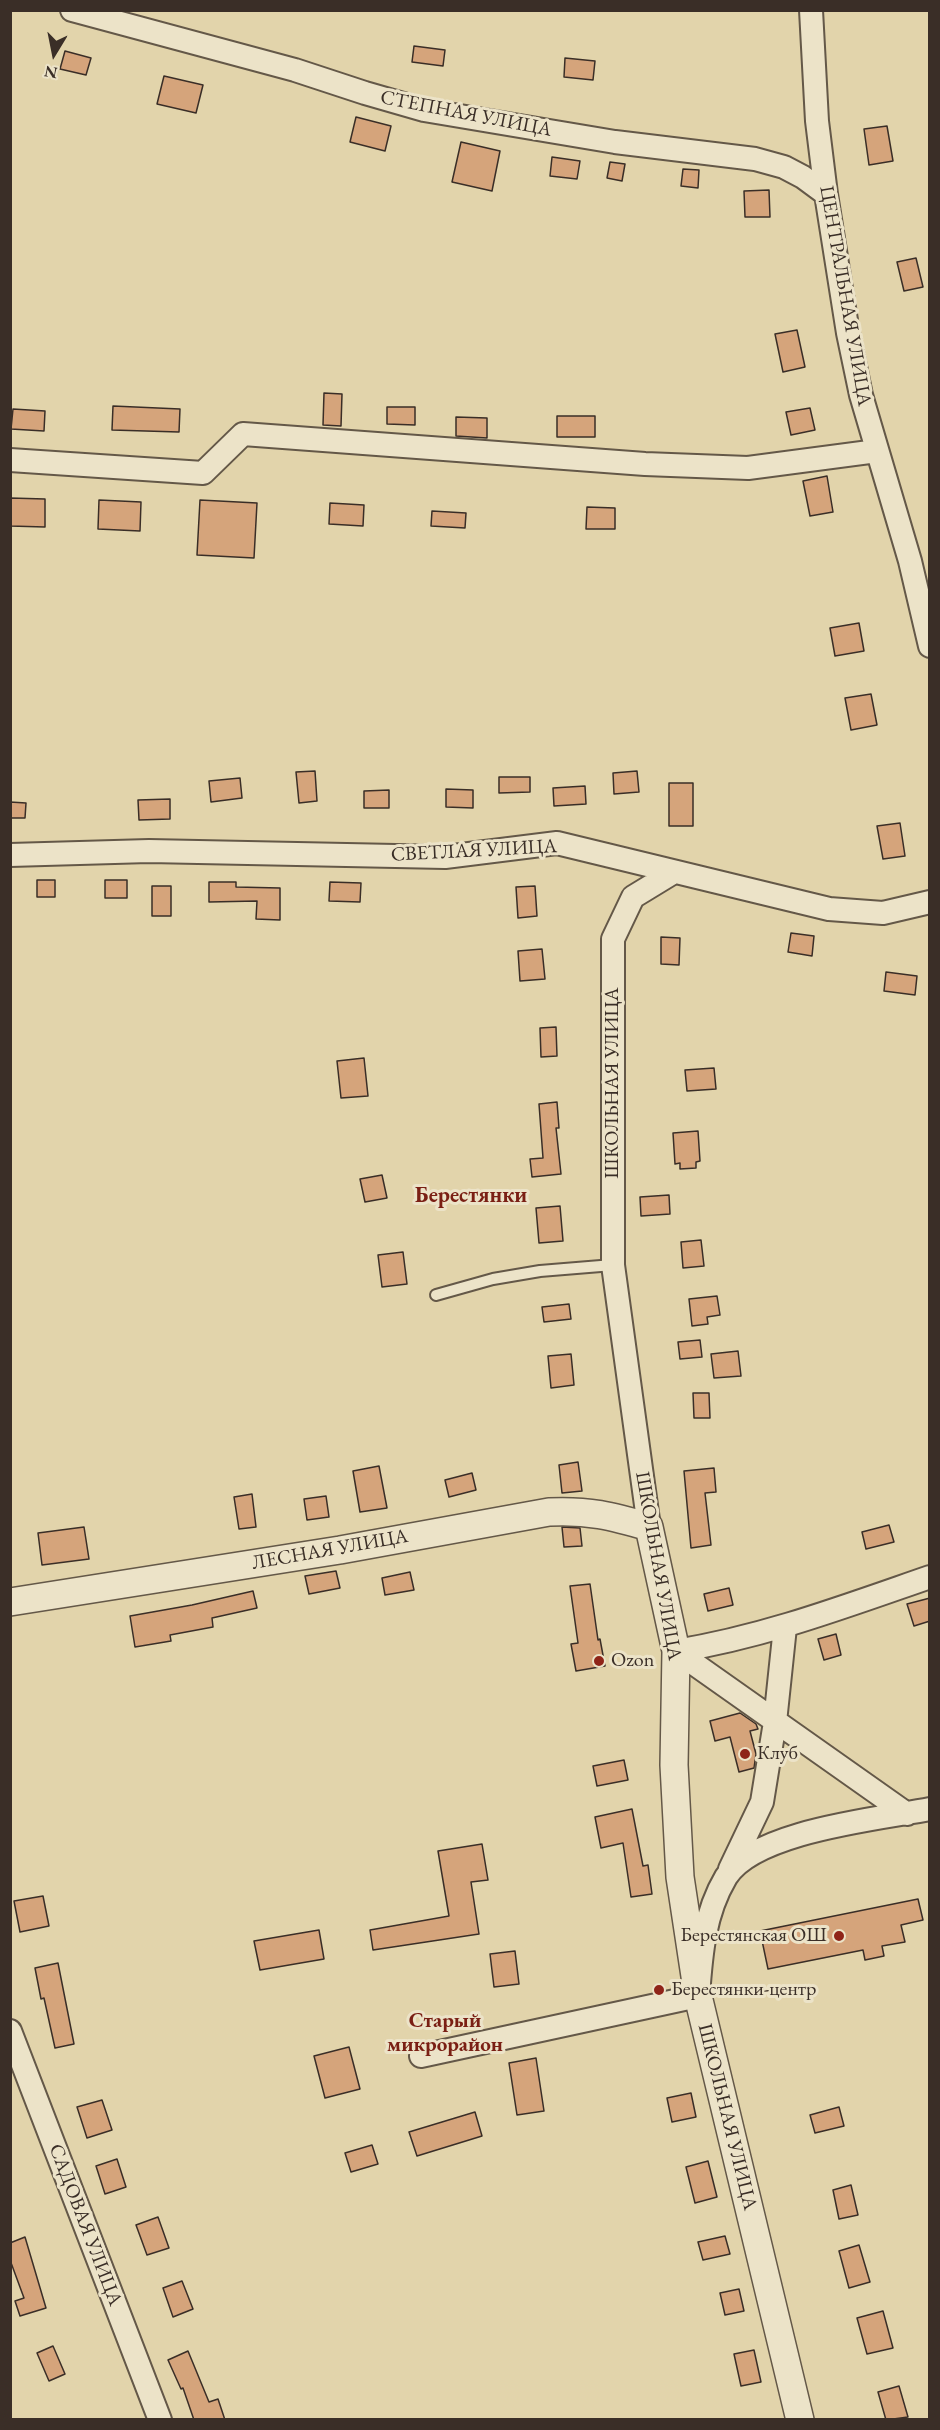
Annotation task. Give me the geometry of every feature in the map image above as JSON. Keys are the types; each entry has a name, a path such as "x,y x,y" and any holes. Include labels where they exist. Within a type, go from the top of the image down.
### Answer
{"street":[{"name":"СТЕПНАЯ УЛИЦА","path":"72,10 295,70 424,110 615,142 755,159 784,167 803,177 826,194"},
{"name":"ЦЕНТРАЛЬНАЯ УЛИЦА","path":"811,10 817,121 848,333 877,451 910,561 930,646"},
{"path":"10,460 203,473 243,434 645,465 748,468 877,451"},
{"name":"СВЕТЛАЯ УЛИЦА","path":"10,855 149,850 445,856 557,843 829,909 883,913 930,902"},
{"name":"ШКОЛЬНАЯ УЛИЦА","path":"674,872 633,897 613,939 613,1265 649,1527 676,1651 674,1765 680,1877 698,1996 800,2420"},
{"name":"ЛЕСНАЯ УЛИЦА","path":"10,1602 340,1550 549,1512 576,1510 603,1513 649,1527"},
{"path":"676,1651 712,1646 785,1627 930,1577"},
{"path":"421,2056 698,1996 701,1952 706,1924 716,1897 762,1802 776,1722 785,1627"},
{"path":"676,1651 907,1814"},
{"path":"728,1875 746,1858 774,1843 810,1832 930,1809"},
{"name":"САДОВАЯ УЛИЦА","path":"10,2031 160,2420"}],"lane":[{"path":"436,1295 493,1279 540,1271 613,1265"}],"building":[{"path":"414,46 445,50 443,66 412,62"},
{"path":"65,51 91,58 86,75 60,69"},
{"path":"565,58 595,61 593,80 564,77"},
{"path":"164,76 203,85 196,113 157,104"},
{"path":"356,117 391,126 385,151 350,142"},
{"path":"887,126 893,161 869,165 864,129"},
{"path":"461,142 500,151 492,191 452,182"},
{"path":"552,157 580,161 577,179 550,176"},
{"path":"610,162 625,164 622,181 607,178"},
{"path":"683,169 699,170 698,188 681,186"},
{"path":"769,190 770,217 745,217 744,191"},
{"path":"916,258 923,287 904,291 897,262"},
{"path":"797,330 805,367 783,372 775,334"},
{"path":"324,393 342,394 341,426 323,425"},
{"path":"113,406 180,409 179,432 112,430"},
{"path":"387,407 415,407 415,425 387,424"},
{"path":"810,408 815,430 791,435 786,412"},
{"path":"13,409 45,411 44,431 11,429"},
{"path":"557,416 595,416 595,437 557,437"},
{"path":"456,417 487,418 487,438 456,436"},
{"path":"827,476 833,512 810,516 803,481"},
{"path":"10,498 45,499 45,527 10,526"},
{"path":"99,500 141,502 140,531 98,529"},
{"path":"200,500 257,503 254,558 197,555"},
{"path":"330,503 364,505 363,526 329,524"},
{"path":"587,507 615,508 615,529 586,529"},
{"path":"432,511 466,513 465,528 431,526"},
{"path":"859,623 864,651 835,656 830,628"},
{"path":"871,694 877,725 851,730 845,698"},
{"path":"315,771 317,801 299,803 296,772"},
{"path":"637,771 639,792 614,794 613,773"},
{"path":"499,777 530,777 530,792 499,793"},
{"path":"240,778 242,798 211,802 209,781"},
{"path":"669,783 693,783 693,826 669,826"},
{"path":"585,786 586,804 554,806 553,788"},
{"path":"446,789 473,790 473,808 446,807"},
{"path":"389,790 389,808 364,808 364,791"},
{"path":"170,799 170,819 139,820 138,800"},
{"path":"10,802 26,803 25,818 10,818"},
{"path":"900,823 905,856 883,859 877,826"},
{"path":"37,880 55,880 55,897 37,897"},
{"path":"105,880 127,880 127,898 105,898"},
{"path":"209,882 236,882 236,887 280,888 280,920 256,919 257,901 209,902"},
{"path":"330,882 361,883 360,902 329,901"},
{"path":"152,886 171,886 171,916 152,916"},
{"path":"535,886 537,916 518,918 516,887"},
{"path":"791,933 814,936 812,956 788,952"},
{"path":"661,937 680,938 679,965 661,964"},
{"path":"542,949 545,979 520,981 518,951"},
{"path":"886,972 917,976 915,995 884,991"},
{"path":"556,1027 557,1056 541,1057 540,1028"},
{"path":"364,1058 368,1096 341,1098 337,1061"},
{"path":"714,1068 716,1089 687,1091 685,1070"},
{"path":"557,1102 559,1128 556,1128 561,1174 532,1177 530,1159 543,1158 539,1104"},
{"path":"698,1131 700,1161 696,1162 696,1168 680,1169 680,1163 675,1164 673,1133"},
{"path":"382,1175 387,1198 365,1202 360,1179"},
{"path":"669,1195 670,1214 641,1216 640,1197"},
{"path":"560,1206 563,1241 539,1243 536,1208"},
{"path":"701,1240 704,1266 683,1268 681,1242"},
{"path":"403,1252 407,1284 382,1287 378,1255"},
{"path":"717,1296 720,1315 707,1317 708,1324 692,1326 689,1299"},
{"path":"569,1304 571,1319 544,1322 542,1307"},
{"path":"700,1340 702,1357 680,1359 678,1342"},
{"path":"738,1351 741,1376 714,1378 711,1354"},
{"path":"571,1354 574,1385 551,1388 548,1356"},
{"path":"693,1393 709,1393 710,1418 694,1418"},
{"path":"578,1462 582,1491 562,1493 559,1465"},
{"path":"379,1466 387,1508 360,1512 353,1471"},
{"path":"714,1468 716,1492 705,1493 711,1545 691,1548 684,1471"},
{"path":"472,1473 476,1490 449,1497 445,1480"},
{"path":"252,1494 256,1527 239,1529 234,1497"},
{"path":"326,1496 329,1517 307,1520 304,1499"},
{"path":"889,1525 894,1542 866,1549 862,1532"},
{"path":"84,1527 89,1559 42,1565 38,1533"},
{"path":"562,1527 580,1528 582,1546 564,1547"},
{"path":"336,1571 340,1588 309,1594 305,1576"},
{"path":"410,1572 414,1590 385,1595 382,1578"},
{"path":"590,1584 598,1640 600,1639 605,1666 576,1671 571,1644 578,1643 570,1586"},
{"path":"729,1588 733,1605 708,1611 704,1594"},
{"path":"253,1591 257,1608 212,1618 213,1627 170,1635 171,1641 135,1647 130,1616"},
{"path":"930,1598 930,1621 914,1626 907,1604"},
{"path":"836,1634 841,1655 824,1660 818,1639"},
{"name":"Клуб","path":"740,1713 756,1724 758,1729 750,1731 756,1754 754,1768 739,1772 730,1737 715,1741 710,1721"},
{"path":"624,1760 628,1780 597,1786 593,1766"},
{"path":"632,1809 643,1866 648,1865 652,1894 631,1897 623,1843 601,1848 595,1817"},
{"path":"482,1844 488,1880 471,1882 479,1934 373,1950 370,1930 449,1916 438,1851"},
{"path":"43,1896 49,1926 20,1932 14,1901"},
{"path":"918,1899 923,1920 901,1925 905,1942 882,1946 884,1956 865,1960 863,1950 768,1969 760,1931"},
{"path":"319,1930 324,1959 260,1970 254,1941"},
{"path":"515,1951 519,1984 494,1987 490,1954"},
{"path":"58,1963 74,2044 55,2048 35,1968"},
{"path":"349,2047 360,2089 325,2098 314,2056"},
{"path":"536,2058 544,2111 517,2115 509,2063"},
{"path":"691,2093 696,2117 672,2122 667,2098"},
{"path":"102,2100 112,2130 87,2138 77,2107"},
{"path":"839,2107 844,2126 815,2133 810,2115"},
{"path":"475,2112 482,2136 417,2156 409,2132"},
{"path":"372,2145 378,2164 351,2172 345,2153"},
{"path":"117,2159 126,2187 105,2194 96,2166"},
{"path":"708,2161 717,2197 695,2203 686,2167"},
{"path":"851,2185 858,2215 839,2219 833,2190"},
{"path":"158,2217 169,2248 147,2255 136,2225"},
{"path":"725,2236 730,2254 703,2260 698,2242"},
{"path":"25,2237 46,2308 20,2316 15,2301 24,2298 10,2260 10,2243"},
{"path":"859,2245 870,2282 849,2288 839,2251"},
{"path":"182,2281 193,2309 173,2317 163,2288"},
{"path":"739,2289 744,2311 725,2315 720,2293"},
{"path":"883,2311 893,2348 867,2354 857,2318"},
{"path":"53,2346 65,2374 49,2381 37,2353"},
{"path":"754,2350 761,2382 741,2386 734,2354"},
{"path":"188,2351 209,2402 218,2399 225,2420 194,2420 183,2388 181,2389 168,2360"},
{"path":"899,2386 908,2417 886,2420 878,2392"}],"place":[{"name":"Ozon","path":"599,1661"},
{"name":"Клуб","path":"745,1754"},
{"name":"Берестянская ОШ","path":"839,1936"},
{"name":"Берестянки-центр","path":"659,1990"}],"district":[{"name":"Берестянки","path":"471,1196"},
{"name":"Старый микрорайон","path":"445,2033"}]}
